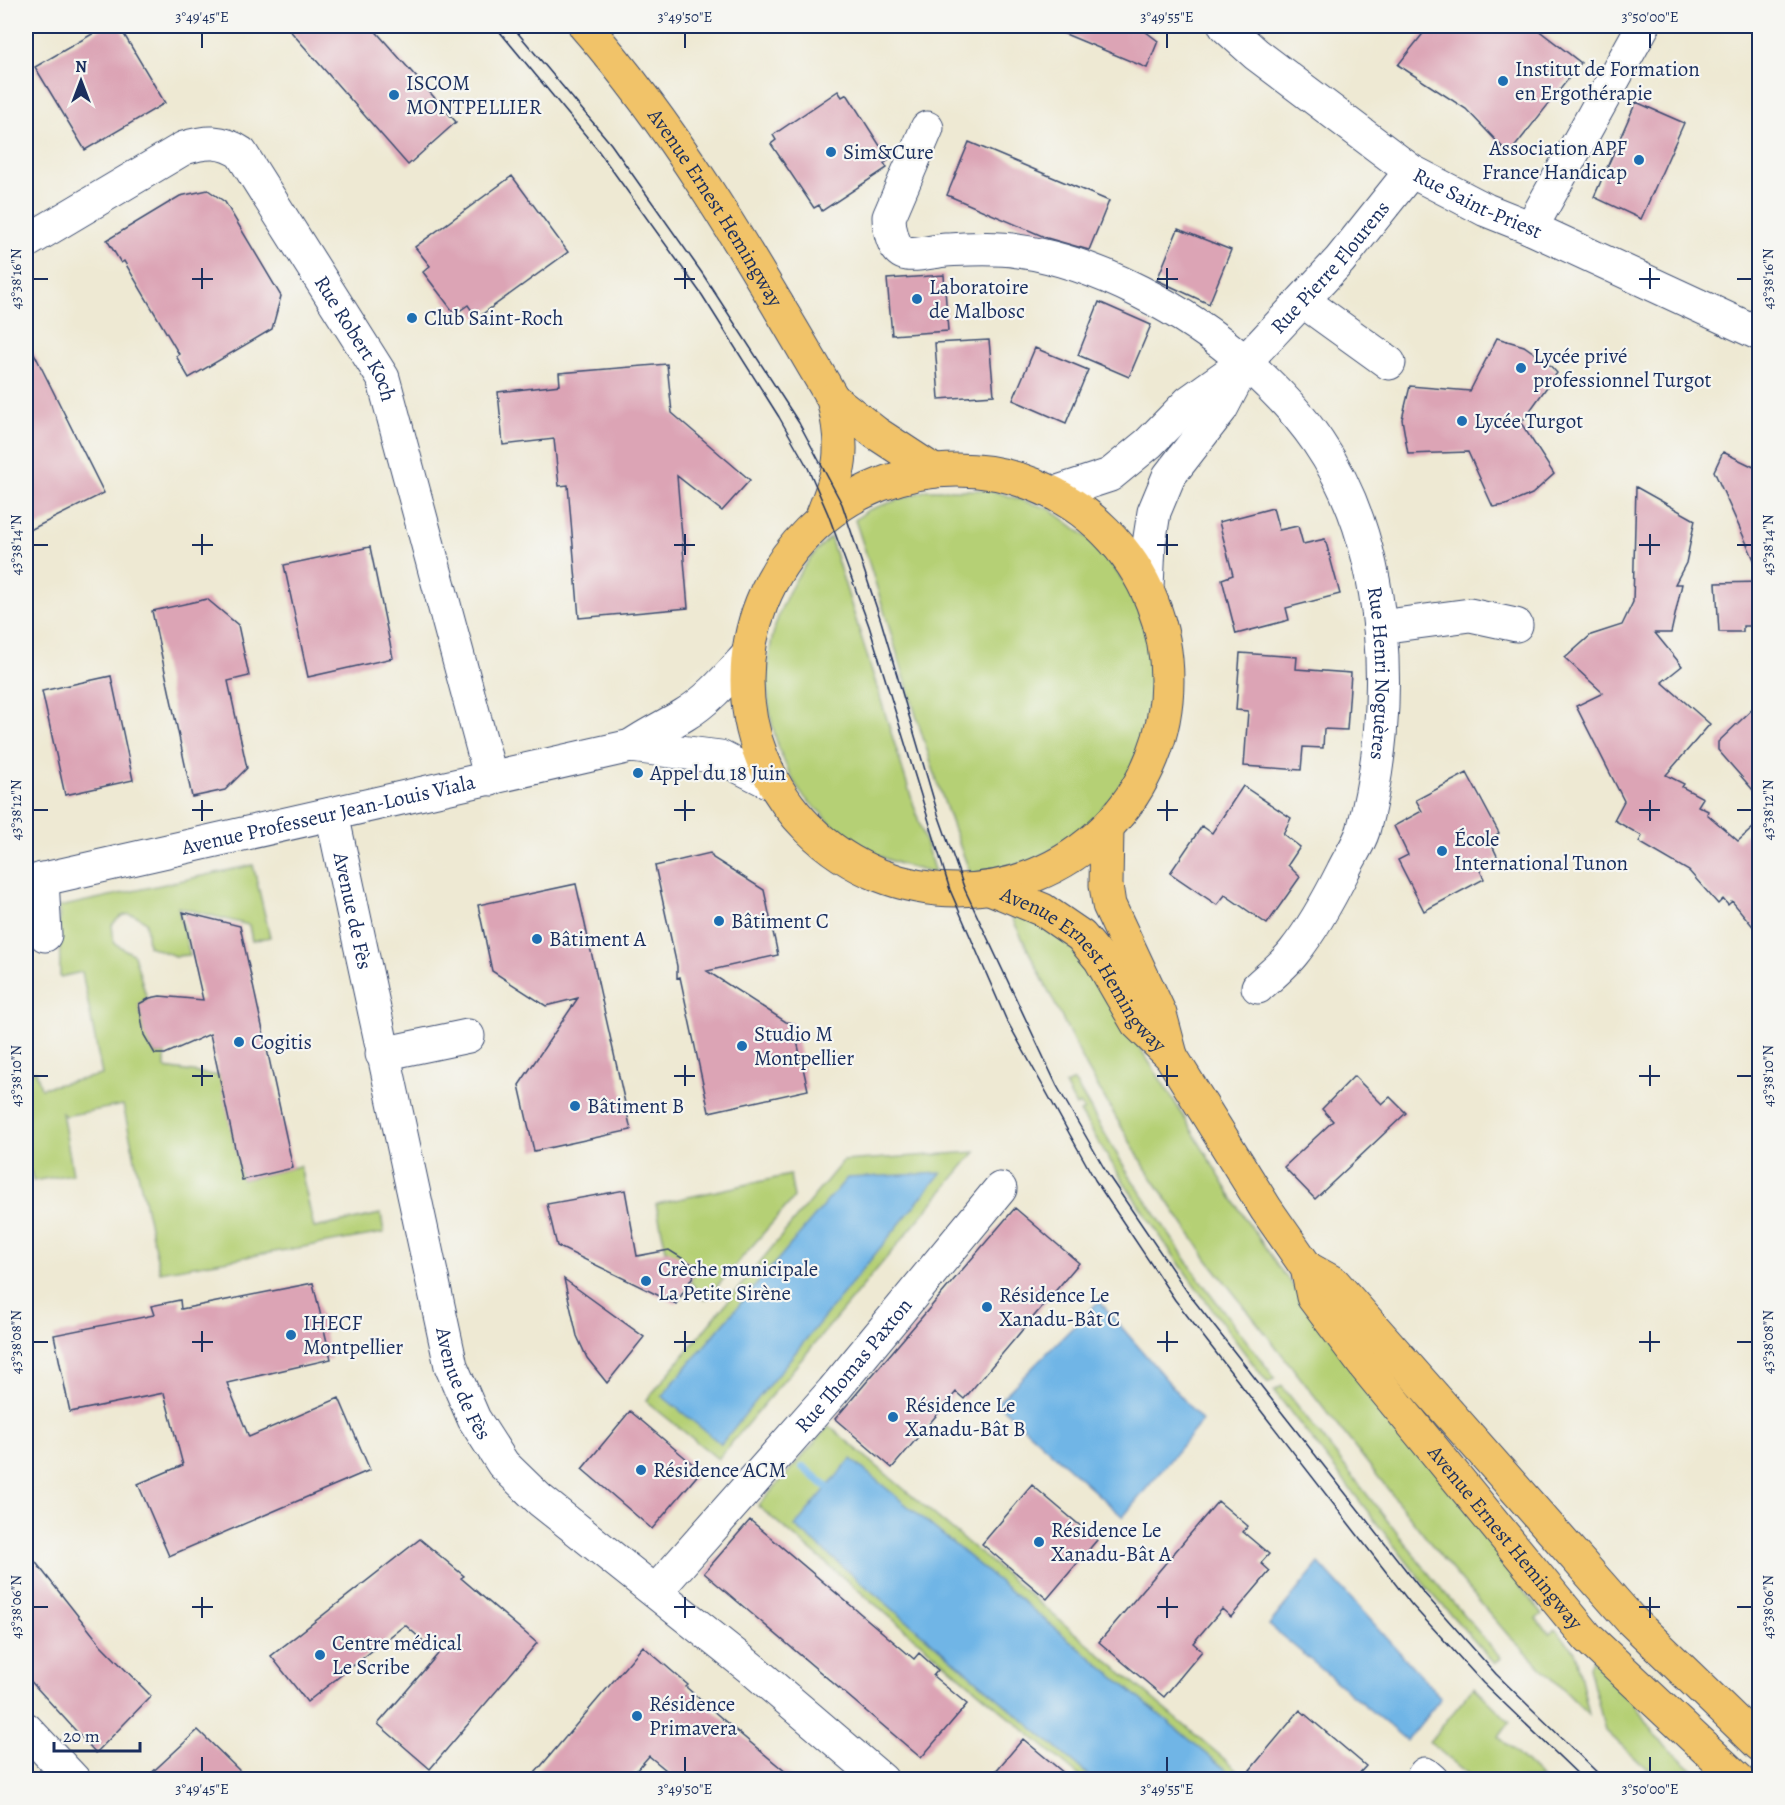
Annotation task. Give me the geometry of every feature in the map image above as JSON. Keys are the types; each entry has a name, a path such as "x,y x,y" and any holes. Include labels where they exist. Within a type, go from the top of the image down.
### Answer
{"main road":[{"name":"Avenue Ernest Hemingway","path":"585,26 621,66 721,208 833,399 841,431 841,459 821,519"},
{"name":"Avenue Ernest Hemingway","path":"833,399 876,433 934,471"},
{"path":"934,471 986,472 1016,478 1055,493 1092,518 1123,549 1146,587 1160,621 1167,658 1168,695 1162,732 1149,767 1131,800 1107,828 1072,856 1043,871 990,888 950,890 915,886 881,876 849,860 820,839 795,814 775,785 756,744 747,700 748,655 763,598 776,572 793,548 821,519 871,488 901,477 934,471"},
{"name":"Avenue Ernest Hemingway","path":"1107,828 1106,885 1109,905 1160,1014 1171,1056"},
{"name":"Avenue Ernest Hemingway","path":"990,888 1043,910 1081,936 1100,959 1137,1023 1171,1056 1266,1209 1307,1268 1313,1297 1365,1366 1588,1638 1739,1779"},
{"name":"Avenue Ernest Hemingway","path":"1307,1268 1334,1283 1630,1619 1760,1745"}],"street":[{"name":"Rue Saint-Priest","path":"1225,26 1256,54 1411,171 1486,210 1531,228 1760,334"},
{"path":"1531,228 1643,26"},
{"name":"Rue Henri Noguères","path":"927,128 889,217 889,227 898,250 906,254 946,250 1018,250 1085,268 1156,301 1197,325 1245,362 1318,441 1341,484 1362,534 1377,596 1383,674 1375,766 1362,833 1326,905 1293,954 1258,987"},
{"name":"Rue Robert Koch","path":"26,242 184,148 214,142 228,143 241,153 383,378 491,778"},
{"name":"Rue Pierre Flourens","path":"1055,493 1110,475 1149,443 1189,402 1245,362 1303,301 1411,171"},
{"path":"1303,301 1389,363"},
{"name":"Rue Pierre Flourens","path":"1146,587 1149,544 1155,512 1169,476 1221,409 1245,362"},
{"path":"1380,627 1470,615 1516,626"},
{"name":"Avenue Professeur Jean-Louis Viala","path":"631,746 655,729 683,716 709,698 748,655"},
{"name":"Avenue Professeur Jean-Louis Viala","path":"34,881 631,746 720,758 775,785"},
{"name":"Avenue de Fès","path":"332,814 451,1366 474,1419 503,1464 540,1500 617,1564 656,1591 882,1779"},
{"path":"34,881 45,935"},
{"path":"382,1054 468,1036"},
{"name":"Rue Thomas Paxton","path":"656,1591 832,1391 1000,1189"},
{"path":"26,1729 74,1779"}],"green space":[{"path":"927,490 990,490 1050,509 1100,547 1135,598 1153,658 1150,720 1128,779 1088,827 1035,860 971,875 939,787 855,520 868,510"},
{"path":"830,537 935,873 878,856 840,833 799,790 783,758 772,725 768,692 769,658 776,625 788,593 806,564"},
{"path":"253,865 270,937 252,941 249,925 178,907 190,955 175,956 148,946 146,922 137,916 124,915 112,925 114,943 134,955 147,999 139,1004 145,1035 155,1054 165,1054 165,1068 220,1076 242,1180 300,1166 314,1228 381,1214 384,1233 160,1272 123,1105 65,1116 62,1113 73,1174 33,1181 31,1172 26,1173 26,1073 36,1071 41,1088 102,1075 82,972 60,977 59,907"},
{"path":"1009,912 1060,934 1074,946 1173,1099 1239,1209 1280,1269 1525,1580 1519,1585 1542,1614 1536,1619 1550,1634 1555,1629 1575,1651 1589,1715 1508,1635 1442,1558 1207,1259 1146,1169 1087,1068"},
{"path":"1074,1081 1129,1175 1200,1280 1275,1378 1268,1383 1194,1284 1124,1182 1080,1112 1084,1110 1080,1104 1076,1106 1065,1085"},
{"path":"975,1152 718,1459 646,1401 843,1161"},
{"path":"790,1175 794,1198 705,1300 690,1281 698,1268 666,1250 656,1204"},
{"path":"1282,1386 1437,1584 1501,1658 1495,1664 1428,1589 1274,1391"},
{"path":"829,1426 1248,1779 1083,1779 758,1506"},
{"path":"1592,1658 1629,1696 1656,1737 1703,1779 1658,1779 1605,1730 1589,1667"},
{"path":"1474,1687 1510,1722 1499,1737 1543,1779 1474,1779 1429,1742"}],"water":[{"path":"941,1173 721,1444 662,1396 847,1178"},
{"path":"1099,1301 1202,1421 1123,1517 997,1403"},
{"path":"851,1459 1237,1779 1093,1779 795,1526"},
{"path":"1319,1563 1441,1698 1407,1741 1269,1625"}],"building":[{"path":"106,26 119,26 165,103 85,150 35,67"},
{"name":"ISCOM MONTPELLIER","path":"286,26 371,26 456,122 408,165"},
{"path":"1046,26 1138,26 1158,41 1147,68"},
{"name":"Institut de Formation en Ergothérapie","path":"1429,26 1533,26 1581,63 1509,154 1466,109 1398,65"},
{"path":"838,91 842,97 847,94 889,160 884,163 887,168 822,211 819,205 814,208 771,144 776,140 773,135"},
{"name":"Association APF France Handicap","path":"1636,102 1684,123 1641,219 1594,197"},
{"path":"969,142 1109,201 1089,250 1047,238 947,195"},
{"path":"512,176 568,252 477,318 468,305 455,314 423,272 430,266 415,247"},
{"path":"208,190 225,202 281,296 272,329 189,378 176,356 179,354 124,261 121,263 107,240 180,196"},
{"path":"1178,229 1231,250 1209,304 1157,280"},
{"name":"Laboratoire de Malbosc","path":"944,275 948,331 892,335 887,279"},
{"path":"1099,302 1151,325 1129,377 1078,355"},
{"path":"26,337 104,493 26,532"},
{"name":"Lycée Turgot","path":"1497,338 1524,346 1547,362 1557,373 1521,423 1554,474 1532,494 1506,505 1493,507 1468,452 1408,454 1402,419 1410,386 1470,391"},
{"path":"989,340 994,395 939,399 935,343"},
{"path":"1035,348 1088,370 1066,423 1013,400"},
{"path":"667,364 672,413 750,480 722,511 677,476 688,608 579,618 568,485 559,486 554,439 503,445 498,392 560,385 559,373"},
{"path":"1723,452 1760,470 1760,573 1714,471"},
{"path":"1636,487 1695,520 1686,563 1675,584 1682,584 1671,633 1655,633 1682,666 1662,682 1710,724 1666,775 1684,784 1682,787 1703,798 1698,806 1708,811 1707,814 1738,841 1760,822 1760,935 1732,901 1728,905 1723,899 1718,904 1689,871 1639,842 1642,836 1614,820 1624,801 1576,706 1603,693 1565,658 1591,635 1622,625 1633,602"},
{"path":"1273,508 1279,530 1298,526 1303,544 1325,539 1340,594 1286,608 1289,620 1236,634 1222,579 1233,575 1219,522"},
{"path":"370,547 393,658 308,677 284,565"},
{"path":"1760,582 1760,626 1743,626 1743,632 1719,632 1716,583"},
{"path":"207,599 238,625 249,676 228,681 247,768 225,790 192,797 152,611"},
{"path":"1240,653 1297,657 1296,669 1351,673 1347,730 1324,729 1323,748 1303,747 1301,770 1244,766 1248,711 1236,710"},
{"path":"111,676 133,780 65,795 42,691"},
{"path":"1760,702 1760,798 1718,750 1718,742"},
{"path":"1467,773 1499,833 1489,839 1498,858 1479,868 1484,879 1424,911 1398,860 1408,855 1394,826 1422,811 1416,800"},
{"path":"1243,786 1291,818 1283,834 1300,847 1288,865 1300,877 1267,924 1225,895 1217,905 1170,873 1202,826 1212,833"},
{"path":"710,853 713,858 764,890 778,955 707,971 786,1022 793,1023 808,1090 709,1112 680,977 677,978 677,966 655,866"},
{"path":"576,884 631,1130 534,1151 519,1085 578,998 546,1006 492,971 478,905"},
{"name":"Cogitis","path":"183,912 240,926 293,1168 242,1180 210,1034 165,1054 155,1054 144,1035 139,1004 160,996 203,1000"},
{"path":"1354,1076 1382,1104 1390,1097 1406,1113 1315,1199 1284,1167 1333,1121 1322,1109"},
{"path":"625,1190 637,1256 669,1250 698,1268 676,1304 557,1246 547,1204"},
{"path":"1015,1208 1079,1263 964,1399 956,1392 892,1468 835,1419"},
{"path":"564,1279 644,1337 607,1383 587,1358 577,1336"},
{"path":"313,1283 331,1359 227,1383 249,1437 339,1398 370,1470 169,1556 138,1484 183,1465 164,1393 70,1412 54,1335 154,1315 151,1306 180,1300 181,1309"},
{"name":"Résidence ACM","path":"630,1411 701,1471 652,1529 582,1469"},
{"name":"Résidence Le Xanadu-Bât A","path":"1032,1485 1097,1540 1047,1599 982,1544"},
{"path":"1218,1501 1248,1526 1243,1532 1269,1554 1261,1563 1270,1571 1231,1617 1222,1609 1193,1643 1202,1651 1164,1697 1099,1642"},
{"path":"750,1520 914,1659 919,1653 938,1670 933,1676 967,1704 921,1758 704,1573"},
{"name":"Centre médical Le Scribe","path":"420,1539 464,1576 461,1578 537,1643 430,1769 378,1724 438,1654 405,1625 307,1702 271,1656"},
{"path":"26,1550 101,1645 151,1696 96,1753 26,1676"},
{"name":"Résidence Primavera","path":"643,1646 688,1685 686,1687 794,1779 677,1779 649,1756 629,1779 530,1779"},
{"path":"1300,1710 1366,1766 1354,1779 1261,1779 1250,1770"},
{"path":"198,1730 248,1779 145,1779"},
{"path":"1023,1739 1071,1779 989,1779"}],"waterway":[{"path":"803,1467 835,1494"}],"tram line":[{"path":"495,26 597,149 702,295 779,417 808,468 828,514 869,626 950,890 1006,1019 1095,1180 1175,1300 1411,1604 1483,1683 1584,1780"},
{"path":"512,26 611,144 702,273 799,423 842,504 881,621 938,814 965,890 1057,1086 1108,1175 1188,1293 1423,1592 1496,1674 1605,1780"}],"place":[{"name":"Institut de Formation en Ergothérapie","path":"1503,81"},
{"name":"ISCOM MONTPELLIER","path":"394,95"},
{"name":"Sim&Cure","path":"831,152"},
{"name":"Association APF France Handicap","path":"1639,160"},
{"name":"Laboratoire de Malbosc","path":"917,299"},
{"name":"Club Saint-Roch","path":"412,318"},
{"name":"Lycée privé professionnel Turgot","path":"1521,368"},
{"name":"Lycée Turgot","path":"1462,421"},
{"name":"Appel du 18 Juin","path":"638,773"},
{"name":"École International Tunon","path":"1442,851"},
{"name":"Bâtiment C","path":"719,921"},
{"name":"Bâtiment A","path":"537,939"},
{"name":"Cogitis","path":"239,1042"},
{"name":"Studio M Montpellier","path":"742,1046"},
{"name":"Bâtiment B","path":"575,1106"},
{"name":"Crèche municipale La Petite Sirène","path":"646,1281"},
{"name":"Résidence Le Xanadu-Bât C","path":"987,1307"},
{"name":"IHECF Montpellier","path":"291,1335"},
{"name":"Résidence Le Xanadu-Bât B","path":"893,1417"},
{"name":"Résidence ACM","path":"641,1470"},
{"name":"Résidence Le Xanadu-Bât A","path":"1039,1542"},
{"name":"Centre médical Le Scribe","path":"320,1655"},
{"name":"Résidence Primavera","path":"637,1716"}]}
